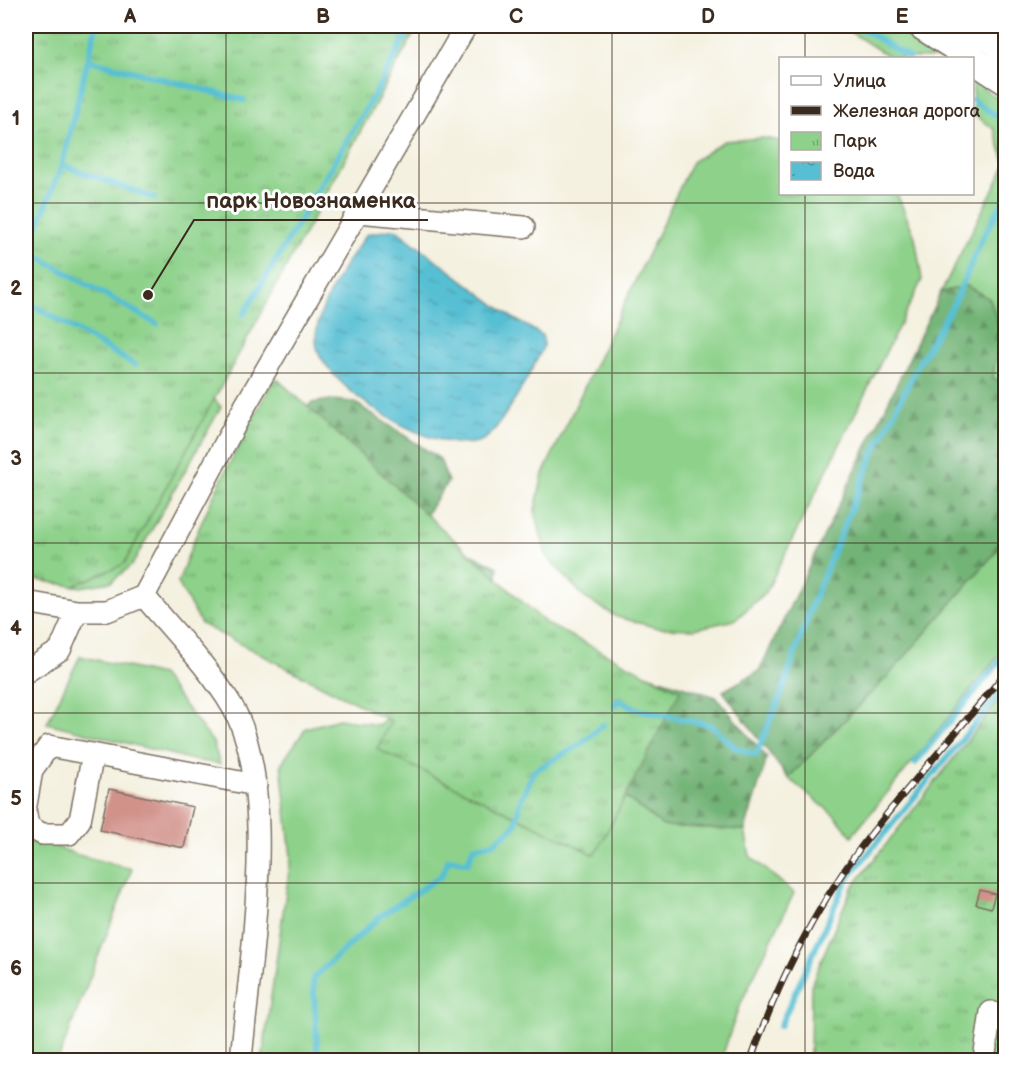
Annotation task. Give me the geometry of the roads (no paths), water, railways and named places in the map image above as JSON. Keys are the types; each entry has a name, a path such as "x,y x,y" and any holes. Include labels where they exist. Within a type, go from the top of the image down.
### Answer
{"main road":[{"path":"922,26 969,57"},
{"path":"971,26 1005,49"},
{"path":"974,60 1005,81"}],"street":[{"path":"26,602 77,611 107,611 144,596 245,406 466,26"},
{"path":"358,212 524,227"},
{"path":"144,596 232,706 246,739 256,785 256,886 241,1060"},
{"path":"26,672 60,650 77,611"},
{"path":"26,805 32,770 49,746 256,785"},
{"path":"26,814 28,826 42,834 69,834 80,820 93,754"},
{"path":"984,1060 991,1012 1005,1019"}],"water":[{"path":"395,229 513,318 542,335 544,345 526,380 501,421 486,438 467,444 443,441 415,431 386,416 360,398 337,378 322,358 316,340 317,328 334,285 367,234"}],"waterway":[{"path":"96,26 62,165 28,251 157,324"},
{"path":"244,314 377,90 411,26"},
{"path":"858,26 907,57"},
{"path":"89,60 244,100"},
{"path":"974,101 1006,122"},
{"path":"62,165 154,198"},
{"path":"615,706 618,700 640,710 711,725 736,748 756,755 782,692 812,604 873,455 919,363 955,301 983,237 1006,197"},
{"path":"26,301 135,365"},
{"path":"915,763 1006,654"},
{"path":"780,1026 847,879 1006,686"},
{"path":"318,1060 313,978 382,915 441,876 449,859 468,863 473,848 494,843 515,826 521,800 534,771 581,744 603,725"}],"railway":[{"path":"751,1060 784,977 812,923 844,871 896,802 1006,672"}],"place":[{"name":"парк Новознаменка","path":"148,295"}]}
